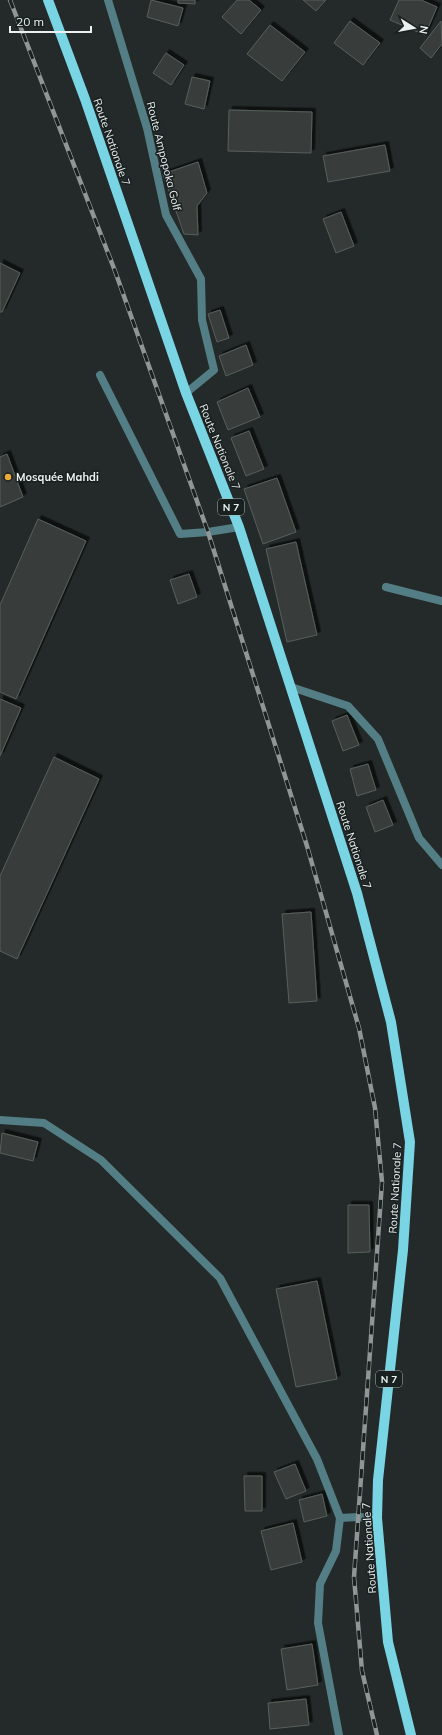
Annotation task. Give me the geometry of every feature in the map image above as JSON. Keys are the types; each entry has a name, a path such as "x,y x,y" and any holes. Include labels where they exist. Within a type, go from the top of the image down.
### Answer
{"main road":[{"name":"Route Nationale 7","path":"48,0 85,99 186,393 239,527 357,893 391,1022 410,1142 403,1250 378,1480 377,1518 388,1642 411,1735"}],"street":[{"name":"Route Ampopoka Golf","path":"108,0 148,128 166,215 201,279 202,320 214,370 186,393"},
{"path":"100,375 180,534 208,532 239,527"},
{"path":"386,587 442,601"},
{"path":"291,687 348,706 378,740 420,838 442,865"},
{"path":"0,1120 44,1123 101,1160 220,1278 318,1459 340,1518 336,1551 320,1584 318,1623 339,1735"},
{"path":"340,1518 377,1518"}],"building":[{"path":"151,0 183,8 178,26 147,17"},
{"path":"178,0 195,0 195,4 178,3"},
{"path":"237,0 249,0 261,10 241,34 222,17"},
{"path":"303,0 326,0 316,11"},
{"path":"399,0 421,0 437,7 425,35 390,20"},
{"path":"350,21 380,43 363,65 334,43"},
{"path":"441,21 442,44 431,58 420,48"},
{"path":"270,25 305,52 282,81 247,54"},
{"path":"166,53 184,65 171,85 153,73"},
{"path":"192,77 210,81 204,109 185,104"},
{"path":"229,110 312,112 311,153 228,151"},
{"path":"385,145 390,171 328,182 323,156"},
{"path":"198,162 207,193 197,206 198,235 184,234 163,174"},
{"path":"341,212 354,246 336,253 323,219"},
{"path":"0,263 20,273 2,312 0,312"},
{"path":"220,310 229,338 217,342 208,314"},
{"path":"246,345 253,365 226,376 219,356"},
{"path":"248,388 260,417 228,430 217,402"},
{"path":"249,431 264,469 246,476 231,438"},
{"name":"Mosquée Mahdi","path":"7,454 23,497 0,507 0,457"},
{"path":"277,478 296,532 263,544 244,489"},
{"path":"38,519 86,541 16,699 0,692 0,605"},
{"path":"296,542 317,635 287,642 266,549"},
{"path":"189,574 197,597 178,604 170,580"},
{"path":"0,699 21,708 0,756"},
{"path":"347,715 359,745 343,751 332,721"},
{"path":"54,757 99,779 17,959 0,951 0,876"},
{"path":"368,764 376,790 357,796 350,769"},
{"path":"383,800 393,825 375,832 366,807"},
{"path":"311,912 317,1001 289,1003 282,914"},
{"path":"2,1133 38,1142 33,1161 0,1153"},
{"path":"348,1205 369,1205 370,1252 348,1253"},
{"path":"317,1281 337,1379 296,1387 276,1289"},
{"path":"295,1464 306,1491 286,1499 274,1472"},
{"path":"244,1476 262,1476 262,1511 245,1511"},
{"path":"322,1494 327,1516 304,1522 299,1500"},
{"path":"293,1523 302,1562 271,1570 261,1531"},
{"path":"312,1644 318,1685 287,1690 281,1649"},
{"path":"306,1699 309,1725 270,1729 268,1703"}],"railway":[{"path":"10,0 115,271 208,532 307,846 359,1028 375,1108 382,1182 354,1577 362,1671 377,1735"}],"place":[{"name":"Mosquée Mahdi","path":"8,477"}]}
